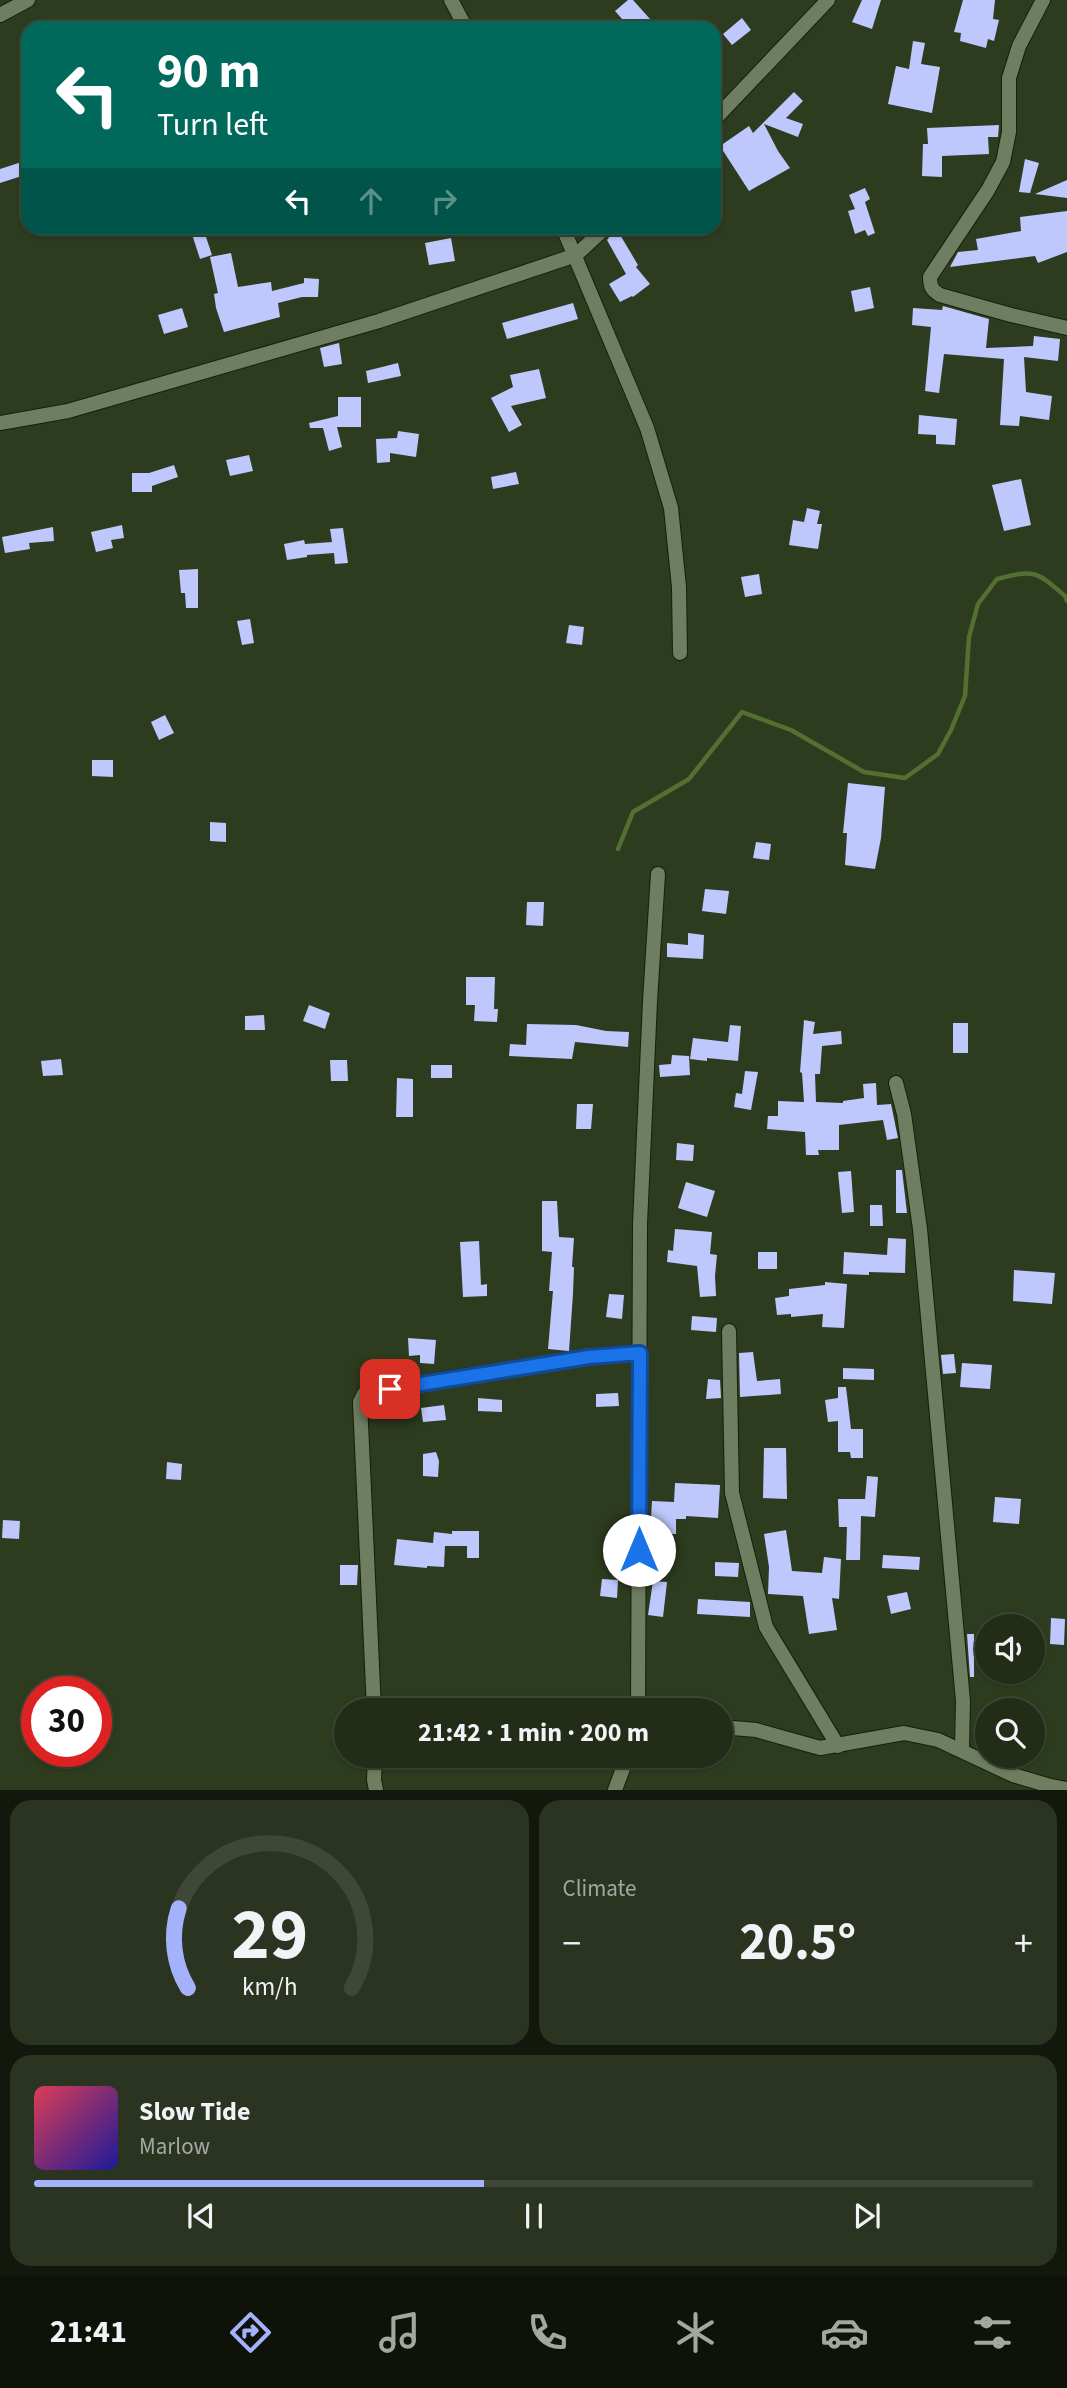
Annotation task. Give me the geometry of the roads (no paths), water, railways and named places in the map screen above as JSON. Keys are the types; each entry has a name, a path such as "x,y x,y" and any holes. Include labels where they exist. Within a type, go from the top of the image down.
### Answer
{"street":[{"path":"0,15 28,0"},
{"path":"451,0 462,21"},
{"path":"721,113 828,0"},
{"path":"1043,0 1019,46 1009,78 1009,132 1003,162 988,190 930,277 930,285 932,290 940,295 1067,328"},
{"path":"566,235 647,428 671,508 680,587 680,653"},
{"path":"0,424 68,411 379,321 576,255 597,235"},
{"path":"638,1698 641,1210 658,873"},
{"path":"895,1083 904,1114 920,1229 963,1701 962,1749"},
{"path":"729,1331 732,1493 766,1627 838,1746"},
{"path":"373,1698 360,1402 364,1394 614,1354 640,1353"},
{"path":"733,1728 756,1730 820,1748 905,1733 938,1740 962,1749 1013,1775 1067,1789"},
{"path":"375,1768 376,1790"},
{"path":"615,1790 623,1768"}],"waterway":[{"path":"618,849 633,812 689,779 742,712 791,730 864,772 905,778 938,754 951,730 965,696 969,637 978,604 997,579 1034,574 1065,596 1067,601"}]}
